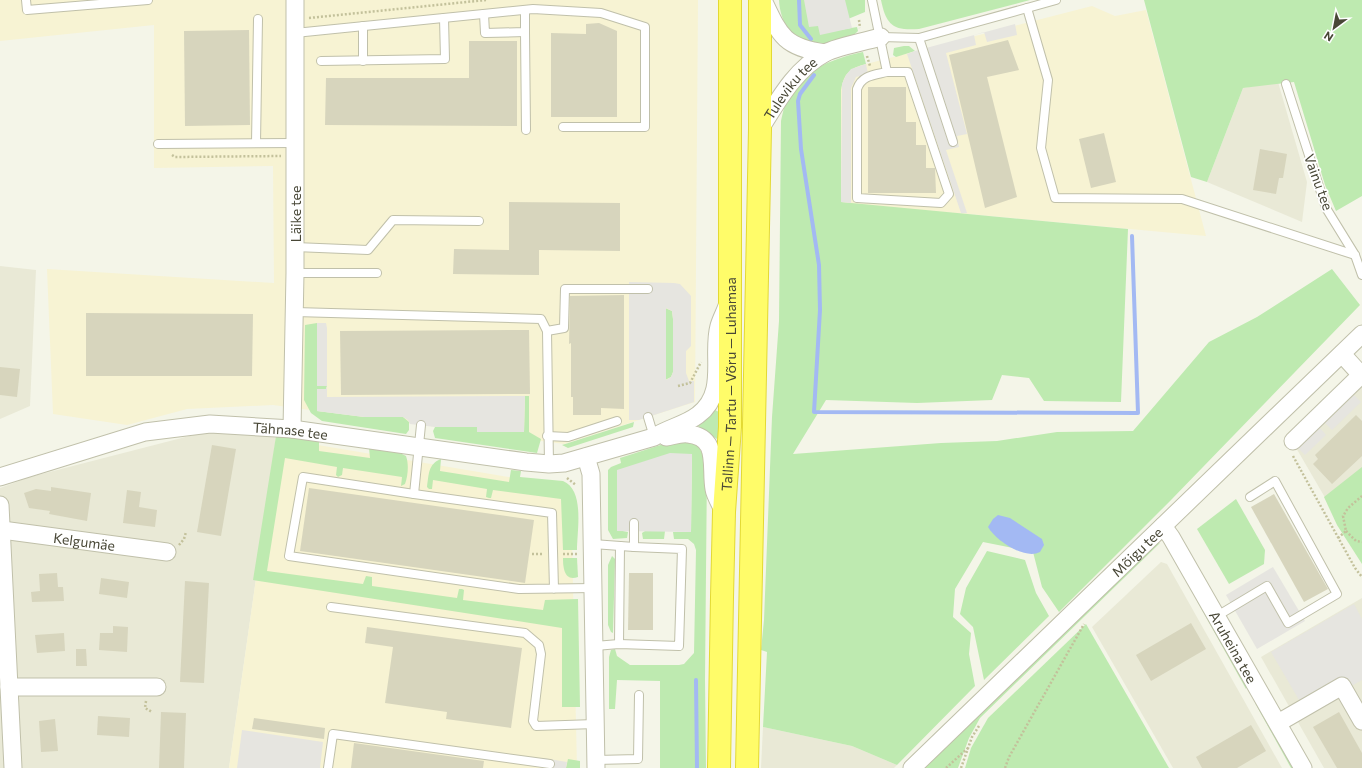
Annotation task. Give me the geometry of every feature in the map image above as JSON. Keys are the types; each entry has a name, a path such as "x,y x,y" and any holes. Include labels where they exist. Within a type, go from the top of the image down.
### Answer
{"highway":[{"name":"Tallinn — Tartu — Võru — Luhamaa","path":"719,768 724,512 730,427 730,0"},
{"name":"Tallinn — Tartu — Võru — Luhamaa","path":"747,768 762,0"}],"street":[{"name":"Läike tee","path":"292,429 295,273 295,0"},
{"name":"Tuleviku tee","path":"762,0 781,34 789,42 797,47 825,53"},
{"name":"Tuleviku tee","path":"760,129 795,76 825,53 881,37"},
{"path":"654,437 665,430 698,416 708,404 717,380 719,327 729,301"},
{"name":"Mõigu tee","path":"912,768 1362,334"},
{"path":"1292,446 1362,375 1342,354"},
{"name":"Tähnase tee","path":"0,477 145,432 210,424 292,429 549,464 564,463 654,437"},
{"path":"654,437 668,437 688,434 702,438 708,444 712,453 714,490 724,512"},
{"path":"586,457 592,474 596,764"},
{"path":"0,505 13,768"},
{"name":"Aruheina tee","path":"1163,526 1172,537 1303,768"},
{"name":"Kelgumäe","path":"2,530 167,552"},
{"path":"1278,724 1342,686 1362,721"},
{"path":"9,687 157,687"}],"lane":[{"path":"26,0 27,10 148,0"},
{"path":"872,0 881,37 887,72"},
{"path":"881,37 919,38 1056,0"},
{"path":"1027,8 1048,80 1041,148 1055,198 1182,198 1355,255"},
{"path":"295,33 525,10 601,13 645,27 645,127 563,127"},
{"path":"525,10 526,130"},
{"path":"484,14 484,33 525,32"},
{"path":"321,61 445,59 444,18"},
{"path":"256,143 258,19"},
{"path":"363,26 363,61"},
{"path":"919,38 953,142"},
{"path":"887,72 908,72 949,194 942,203 857,198 857,89 860,82 866,77 887,72"},
{"name":"Vainu tee","path":"1286,84 1326,208 1355,255 1362,275"},
{"path":"158,144 294,144"},
{"path":"295,247 368,250 393,220 479,221"},
{"path":"295,273 377,273"},
{"path":"547,331 564,328 566,290 648,289"},
{"path":"294,312 541,319 547,331 547,436 549,464"},
{"path":"648,417 654,437"},
{"path":"547,436 568,437 617,422"},
{"path":"414,494 421,425"},
{"path":"554,589 552,513 303,477 290,556 519,589 554,589 594,588"},
{"path":"1217,616 1267,586 1288,623 1337,594 1275,482 1250,497"},
{"path":"634,523 634,547"},
{"path":"593,544 682,548 679,646 620,644 595,646"},
{"path":"620,546 620,644"},
{"path":"332,607 525,633 539,645 541,654 533,721 536,726 595,724"},
{"path":"596,764 638,759 639,695"},
{"path":"328,768 333,734 550,764"}],"path":[{"path":"309,18 486,0"},
{"path":"1292,446 1338,538 1355,568 1362,577"},
{"path":"561,477 569,479 578,488"},
{"path":"1362,496 1348,508 1343,516 1346,531 1356,541 1362,542"},
{"path":"1338,538 1346,531"},
{"path":"562,554 578,554"},
{"path":"1005,768 1009,757 1088,617"},
{"path":"946,768 968,747"}],"shaded area":[{"path":"0,0 698,0 695,402 564,444 273,405 187,409 127,425 53,414 47,269 274,283 273,166 154,168 154,25 0,41"},
{"path":"804,0 845,0 852,28 820,35 818,26 809,27"},
{"path":"1092,6 1115,16 1146,10 1206,236 968,214 839,205 835,72"},
{"path":"1015,24 1017,35 987,42 984,32"},
{"path":"974,35 976,45 946,53 967,134 957,136 959,147 946,150 967,213 961,213 907,54"},
{"path":"866,64 868,74 856,77 851,88 851,203 841,202 842,84 846,75 851,69"},
{"path":"1278,82 1307,182 1302,222 1207,182 1243,88"},
{"path":"0,266 36,270 30,406 0,419"},
{"path":"629,282 680,284 691,296 691,346 686,351 686,373 689,381 694,381 694,402 639,420 629,420","holes":["666,308 672,311 673,372 671,377 666,380"]},
{"path":"317,323 326,323 327,328 327,386 317,386"},
{"path":"1362,365 1362,561 1288,434"},
{"path":"327,386 327,397 525,396 524,432 477,432 477,427 435,427 410,424 408,420 403,417 364,417 317,411 317,389 326,389"},
{"path":"1354,395 1361,402 1332,430 1325,423"},
{"path":"1320,428 1326,435 1305,455 1298,448"},
{"path":"201,433 242,433 276,438 229,768 0,768 0,488 30,477"},
{"path":"276,438 563,486 571,496 577,768 229,768"},
{"path":"670,453 692,454 691,532 617,531 617,470"},
{"path":"1161,562 1167,564 1282,768 1173,768 1092,627"},
{"path":"1273,567 1305,621 1257,649 1226,595"},
{"path":"1362,598 1362,768 1324,768 1261,657"},
{"path":"1354,604 1362,619 1362,680 1306,712 1271,652"},
{"path":"763,727 852,746 897,765 894,768 761,768"},
{"path":"242,730 323,742 320,768 237,768"},
{"path":"543,758 567,762 566,768 542,768"}],"green space":[{"path":"779,0 806,0 819,24 822,33 857,27 858,31 849,37 817,45 801,41 789,31 785,24"},
{"path":"844,0 865,0 865,12 848,19"},
{"path":"881,0 1030,0 919,29 903,29 892,25 888,21"},
{"path":"1144,0 1362,0 1362,196 1336,211 1325,185 1294,82 1243,88 1207,182 1191,177"},
{"path":"909,46 915,51 896,57 893,55 894,48"},
{"path":"863,52 866,64 856,67 846,75 841,90 841,202 1128,229 1121,402 1044,401 1029,378 1002,375 992,400 917,403 826,400 793,454 941,443 997,441 1057,432 1133,431 1209,342 1257,317 1332,269 1360,305 1172,499 1059,612 1042,587 1033,552 983,542 955,589 953,617 971,633 969,654 975,686 897,765 852,746 763,727 767,652 761,650 764,620 772,417 779,321 781,121 788,97 803,78 812,71 832,61"},
{"path":"665,308 672,311 673,319 673,372 671,377 665,380"},
{"path":"317,323 317,386 327,386 317,411 364,417 403,417 409,422 409,430 406,434 322,421 311,413 304,400 305,325"},
{"path":"525,396 529,396 529,432 541,439 537,453 435,438 433,431 435,427 477,427 477,431 524,432"},
{"path":"715,410 719,412 719,437 717,439 698,426"},
{"path":"634,422 633,427 568,448 562,445"},
{"path":"276,436 319,441 319,451 370,458 369,448 398,452 406,456 408,470 405,484 401,486 402,477 343,468 342,475 338,477 336,475 337,467 285,458 267,571 363,584 366,576 372,577 372,586 457,598 459,589 462,589 464,590 463,600 543,610 545,600 578,599 580,707 562,707 562,628 253,580"},
{"path":"676,440 694,443 700,448 707,466 705,680 706,768 660,768 660,681 617,680 615,709 609,709 609,657 611,650 615,649 617,656 630,665 679,665 684,664 694,653 696,550 694,544 688,539 674,539 673,532 691,532 692,454 617,530 628,532 627,538 613,539 608,530 608,470 611,467 621,463 620,458"},
{"path":"441,459 440,471 509,482 511,470 521,471 520,477 563,481 570,486 577,502 577,550 563,550 561,499 493,490 491,498 489,498 486,497 487,489 433,480 432,489 429,489 427,487 431,467"},
{"path":"1362,467 1362,564 1337,525 1324,497"},
{"path":"1236,499 1265,550 1264,564 1229,584 1197,529"},
{"path":"645,531 665,531 664,539 643,539 642,533"},
{"path":"1160,543 980,718 969,738 958,768 923,768 1156,544"},
{"path":"987,551 1025,560 1036,593 1049,616 984,680 973,627 960,614 966,588"},
{"path":"612,556 615,559 613,633 608,625 608,565"},
{"path":"563,558 577,558 578,577 573,578 567,576 563,565"},
{"path":"1197,601 1199,602 1247,685 1246,689"},
{"path":"1086,624 1169,768 965,768 971,748 988,718"},
{"path":"1255,703 1257,704 1294,768 1291,768"},
{"path":"568,759 580,761 580,768 566,768"}],"water":[{"path":"998,515 1010,518 1042,539 1044,545 1040,552 1034,554 1019,551 1011,548 997,538 988,527 993,519"}],"building":[{"path":"599,23 617,31 617,117 551,117 551,33 586,34 586,24"},
{"path":"249,30 250,125 185,126 184,31"},
{"path":"1008,40 1019,70 987,77 1017,197 985,208 949,55"},
{"path":"469,41 517,41 517,126 325,125 326,78 469,78"},
{"path":"868,87 906,87 906,122 916,122 916,145 926,145 926,168 935,168 936,193 868,193"},
{"path":"1104,133 1116,182 1091,188 1079,139"},
{"path":"1260,149 1287,154 1283,178 1279,178 1276,194 1253,190"},
{"path":"509,202 620,203 620,251 539,250 539,275 453,274 454,249 509,250"},
{"path":"624,295 624,409 601,408 601,415 573,415 573,397 571,397 571,343 569,344 570,296"},
{"path":"86,313 253,314 252,376 86,376"},
{"path":"529,330 530,394 341,395 340,331"},
{"path":"0,367 20,369 17,397 0,395"},
{"path":"1356,415 1362,421 1362,456 1332,484 1313,464 1318,459 1315,455"},
{"path":"212,445 236,449 221,536 197,532"},
{"path":"51,487 91,493 87,521 49,514 50,511 29,508 24,493 36,489 51,491"},
{"path":"309,488 534,520 525,583 300,551"},
{"path":"127,490 141,492 139,507 157,510 155,527 123,523"},
{"path":"1274,494 1328,589 1304,602 1251,507"},
{"path":"57,573 58,587 63,587 64,601 32,602 31,592 40,591 39,574"},
{"path":"629,573 653,573 653,630 628,630"},
{"path":"101,578 129,582 127,598 99,594"},
{"path":"185,581 209,583 204,683 180,682"},
{"path":"1191,623 1206,649 1151,681 1136,655"},
{"path":"113,626 128,627 127,652 99,650 100,633 113,633"},
{"path":"367,627 522,648 511,728 446,719 447,712 385,703 393,647 365,643"},
{"path":"64,633 65,651 37,653 35,635"},
{"path":"76,649 86,649 87,666 76,666"},
{"path":"161,712 186,713 184,768 159,768"},
{"path":"1339,712 1362,753 1362,768 1337,768 1313,727"},
{"path":"98,716 130,718 129,737 97,735"},
{"path":"254,718 325,728 324,739 252,729"},
{"path":"55,719 58,751 41,752 39,721"},
{"path":"1251,725 1266,751 1237,768 1202,768 1196,757"},
{"path":"354,743 484,761 483,768 351,768"}],"waterway":[{"path":"799,0 800,25 811,39"},
{"path":"814,75 800,94 798,101 801,149 819,265 820,310 814,412 1138,413 1132,236"},
{"path":"696,680 697,768"}]}
